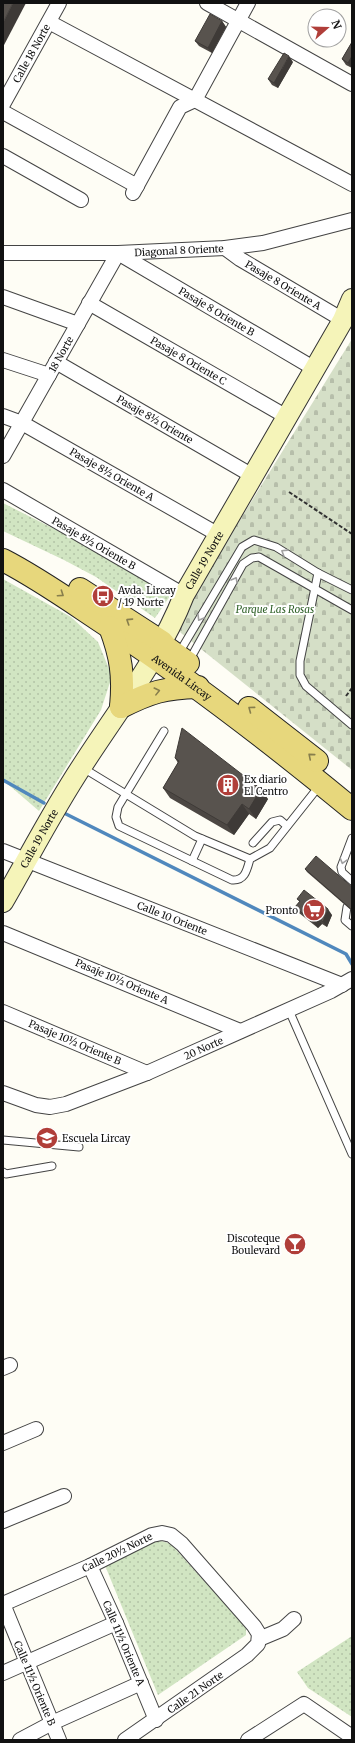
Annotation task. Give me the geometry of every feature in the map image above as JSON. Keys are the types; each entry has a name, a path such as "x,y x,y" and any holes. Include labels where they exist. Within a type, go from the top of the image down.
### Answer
{"main road":[{"name":"Avenida Lircay","path":"3,543 49,569 282,732 352,790"},
{"name":"Avenida Lircay","path":"3,560 38,578 110,627 170,654 198,687 352,809"},
{"path":"110,627 116,643 123,671 121,707"},
{"path":"121,707 145,694 198,687"}],"street":[{"name":"Calle 18 Norte","path":"3,104 59,3"},
{"path":"207,3 352,84"},
{"path":"3,112 135,190 180,107 195,100 248,3"},
{"path":"49,22 352,184"},
{"path":"3,156 81,200"},
{"name":"Diagonal 8 Oriente","path":"3,254 118,253 225,248 263,243 352,220"},
{"name":"Pasaje 8 Oriente A","path":"225,248 240,259 343,320"},
{"name":"18 Norte","path":"3,456 118,253"},
{"name":"Pasaje 8 Oriente B","path":"118,253 315,368"},
{"path":"3,297 78,324"},
{"name":"Calle 19 Norte","path":"3,902 81,767 121,707 170,654 173,624 184,595 343,320 352,299"},
{"name":"Pasaje 8 Oriente C","path":"90,303 287,417"},
{"path":"3,360 49,375"},
{"name":"Pasaje 8½ Oriente","path":"56,362 253,476"},
{"name":"Pasaje 8½ Oriente A","path":"3,416 22,423 219,535"},
{"name":"Pasaje 8½ Oriente B","path":"3,490 184,595"},
{"name":"Calle 10 Oriente","path":"3,852 26,862 347,982"},
{"name":"Pasaje 10½ Oriente A","path":"3,933 240,1031"},
{"name":"20 Norte","path":"3,1093 36,1105 50,1107 66,1104 147,1073 347,982"},
{"name":"Pasaje 10½ Oriente B","path":"3,1012 147,1073"},
{"path":"3,1443 36,1429"},
{"path":"3,1520 64,1496"},
{"name":"Calle 20½ Norte","path":"3,1604 90,1566 152,1535 162,1533 171,1536 182,1544 254,1626 259,1634 259,1640"},
{"name":"Calle 11½ Oriente A","path":"90,1566 116,1623 156,1720"},
{"name":"Calle 11½ Oriente B","path":"3,1604 59,1740"},
{"path":"259,1640 283,1629 294,1619"},
{"path":"3,1673 116,1623"},
{"name":"Calle 21 Norte","path":"125,1740 156,1720 252,1652 256,1648 259,1640"},
{"path":"20,1740 52,1723 141,1683"},
{"path":"250,1739 304,1704 352,1737"}],"lane":[{"path":"170,654 242,547 254,540 260,540 276,547 318,573 352,590"},
{"path":"170,654 243,564 252,558 259,557 352,610"},
{"path":"318,573 300,661 300,675 306,686 352,725"},
{"path":"164,731 118,808 116,817 119,826 232,880 237,881 242,878 248,870 250,859"},
{"path":"81,767 125,795 202,838 250,859"},
{"path":"250,859 270,848 322,784"},
{"path":"253,843 272,822 280,820 287,826"},
{"path":"192,861 202,838"},
{"path":"352,838 340,867 342,872 352,882"},
{"path":"348,907 345,920 352,926"},
{"path":"288,1008 352,1154"},
{"path":"3,1140 79,1147"},
{"path":"3,1172 6,1174 52,1166"}],"path":[{"path":"289,492 352,534"},
{"path":"346,696 352,688"}],"green space":[{"name":"Parque Las Rosas","path":"352,339 352,770 181,633 176,626 178,620"},
{"path":"3,503 80,542 170,596 155,618 96,577 3,531"},
{"path":"3,579 71,617 98,642 112,676 101,710 39,811 3,780"},
{"path":"158,1540 171,1544 246,1628 246,1635 158,1695 104,1563"},
{"path":"352,1636 352,1717 308,1688 297,1672"}],"building":[{"path":"3,3 13,3 3,23"},
{"path":"210,14 222,21 208,48 195,41"},
{"path":"352,42 352,56 348,63 342,59"},
{"path":"284,53 289,56 274,83 268,79"},
{"path":"182,728 261,789 249,809 242,804 227,825 163,788 179,761 175,758"},
{"path":"316,856 352,887 352,910 305,869"},
{"name":"Pronto","path":"304,890 328,909 323,922 318,918 314,923 295,907 300,901 297,899"}],"waterway":[{"path":"3,780 44,803"},
{"path":"64,813 346,954 352,964"}],"place":[{"name":"Avda. Lircay / 19 Norte","path":"103,596"},
{"name":"Ex diario El Centro","path":"228,785"},
{"name":"Pronto","path":"314,910"},
{"name":"Escuela Lircay","path":"47,1138"},
{"name":"Discoteque Boulevard","path":"295,1244"}]}
